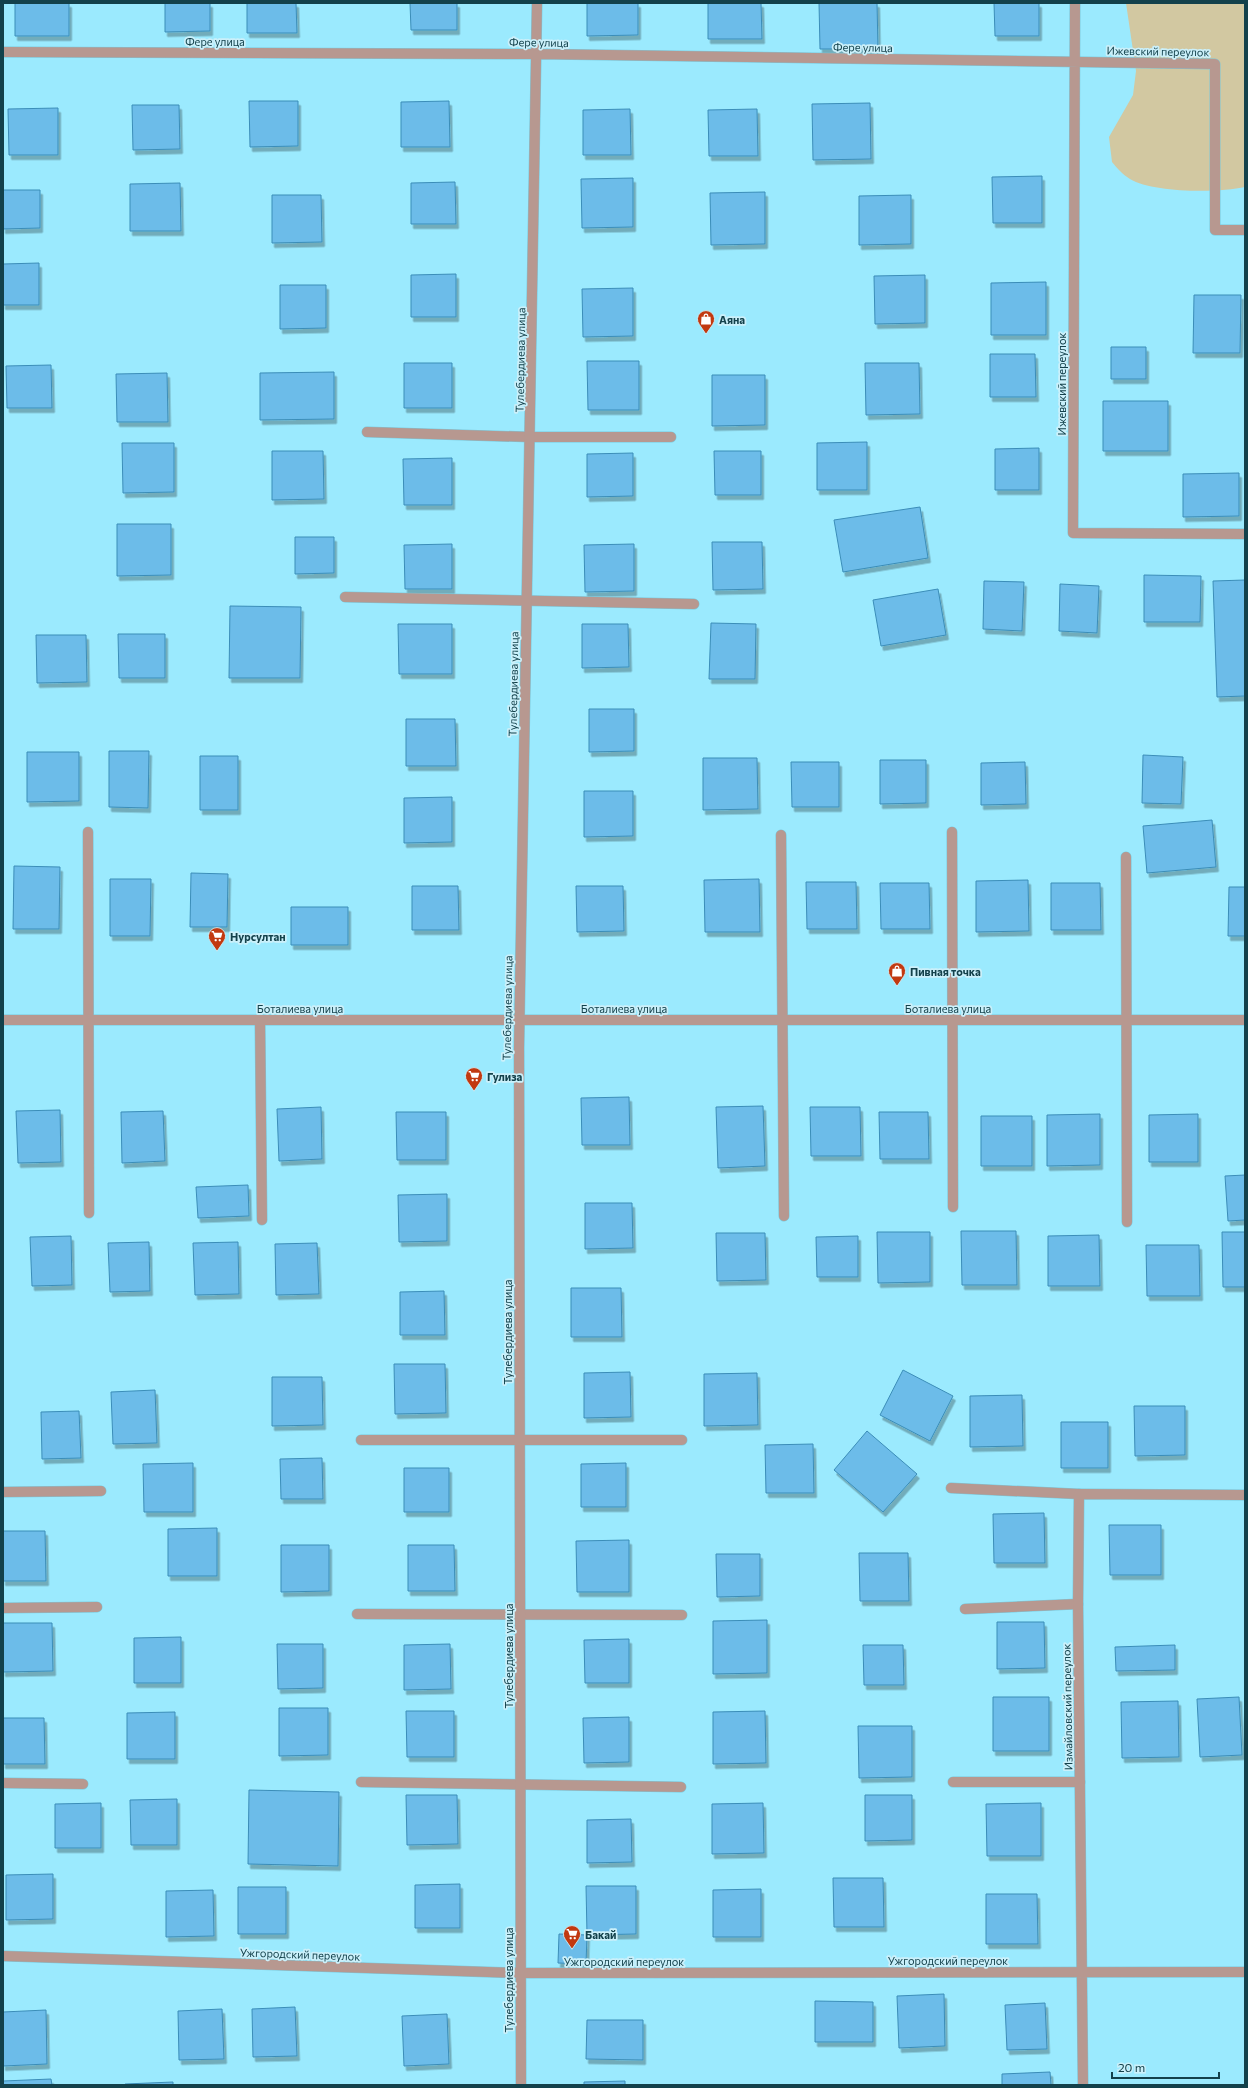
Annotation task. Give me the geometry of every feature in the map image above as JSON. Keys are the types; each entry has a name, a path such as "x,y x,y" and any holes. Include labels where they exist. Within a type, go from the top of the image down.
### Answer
{"street":[{"name":"Тулебердиева улица","path":"520,2085 519,1020 537,3"},
{"name":"Ижевский переулок","path":"1075,3 1073,533 1245,534"},
{"name":"Фере улица","path":"3,52 537,54 1074,62"},
{"name":"Ижевский переулок","path":"1074,62 1215,64 1215,230 1245,230"},
{"path":"367,432 530,437 671,437"},
{"path":"345,597 527,602 694,604"},
{"path":"88,832 89,1213"},
{"path":"952,832 953,1207"},
{"path":"781,835 784,1216"},
{"path":"1126,857 1127,1222"},
{"name":"Боталиева улица","path":"3,1020 1245,1020"},
{"path":"260,1020 262,1220"},
{"path":"361,1440 682,1440"},
{"path":"951,1488 1079,1494 1245,1495"},
{"path":"3,1492 101,1491"},
{"name":"Измайловский переулок","path":"1079,1494 1078,1604 1083,2085"},
{"path":"965,1608 1078,1604"},
{"path":"3,1608 97,1607"},
{"path":"357,1614 682,1615"},
{"path":"361,1782 520,1786 681,1787"},
{"path":"953,1782 1080,1782"},
{"path":"3,1783 83,1784"},
{"name":"Ужгородский переулок","path":"3,1956 520,1973 1245,1972"}],"shaded area":[{"path":"1126,3 1245,3 1245,187 1203,191 1154,187 1140,184 1130,179 1112,162 1109,137 1133,95 1136,71"}],"building":[{"path":"15,3 69,3 69,36 15,36"},
{"path":"165,3 210,3 210,31 165,32"},
{"path":"247,3 296,3 297,33 247,33"},
{"path":"410,3 457,3 457,30 411,30"},
{"path":"587,3 638,3 638,35 587,36"},
{"path":"708,3 761,3 762,39 708,39"},
{"path":"819,3 877,3 878,49 820,49"},
{"path":"994,3 1039,3 1039,36 995,36"},
{"path":"249,101 298,101 298,146 250,147"},
{"path":"449,101 450,147 401,147 401,102"},
{"path":"870,103 871,159 813,160 812,104"},
{"path":"132,105 179,105 180,149 133,150"},
{"path":"58,108 58,155 9,155 8,109"},
{"path":"630,109 631,155 583,155 583,110"},
{"path":"757,109 758,156 709,156 708,110"},
{"path":"1042,176 1042,223 993,223 992,177"},
{"path":"633,178 633,227 582,228 581,179"},
{"path":"455,182 456,224 411,224 411,183"},
{"path":"180,183 181,231 130,231 130,184"},
{"path":"3,190 40,190 40,228 3,229"},
{"path":"765,192 765,244 711,245 710,193"},
{"path":"272,195 321,195 322,242 272,243"},
{"path":"911,195 911,244 859,245 859,196"},
{"path":"39,263 39,305 3,305 3,264"},
{"path":"456,274 456,317 411,317 411,275"},
{"path":"925,275 925,323 875,324 874,276"},
{"path":"1046,282 1046,335 991,335 991,283"},
{"path":"280,285 326,285 326,328 280,329"},
{"path":"633,288 633,336 583,337 582,289"},
{"path":"1194,295 1241,295 1240,353 1193,353"},
{"path":"1111,347 1146,347 1146,379 1111,379"},
{"path":"990,354 1035,354 1036,397 990,397"},
{"path":"587,361 639,361 639,410 588,410"},
{"path":"404,363 452,363 452,408 404,408"},
{"path":"865,363 919,363 920,414 866,415"},
{"path":"51,365 52,408 7,408 6,366"},
{"path":"334,372 334,419 260,420 260,373"},
{"path":"167,373 168,422 117,422 116,374"},
{"path":"712,375 765,375 765,425 712,426"},
{"path":"1103,401 1168,401 1168,451 1103,451"},
{"path":"867,442 867,490 817,490 817,443"},
{"path":"122,443 174,443 174,492 123,493"},
{"path":"1039,448 1039,490 995,490 995,449"},
{"path":"272,451 323,451 324,499 272,500"},
{"path":"714,451 761,451 761,495 715,495"},
{"path":"633,453 633,496 587,497 587,454"},
{"path":"452,458 452,505 404,505 403,459"},
{"path":"1239,473 1239,516 1183,517 1183,474"},
{"path":"920,507 928,558 843,572 834,520"},
{"path":"117,524 171,524 171,575 117,576"},
{"path":"295,537 334,537 334,573 295,574"},
{"path":"712,542 762,542 763,589 713,590"},
{"path":"452,544 452,589 405,589 404,545"},
{"path":"634,544 634,591 585,592 584,545"},
{"path":"1144,575 1201,576 1200,622 1144,622"},
{"path":"1245,580 1245,696 1217,697 1213,581"},
{"path":"984,581 1024,582 1022,631 983,629"},
{"path":"1060,584 1099,586 1097,633 1059,631"},
{"path":"938,589 946,635 881,646 873,600"},
{"path":"230,606 301,607 300,678 229,678"},
{"path":"711,623 756,624 755,679 709,679"},
{"path":"398,624 452,624 452,674 399,674"},
{"path":"582,624 628,624 629,667 582,668"},
{"path":"118,634 165,634 165,678 119,678"},
{"path":"36,635 86,635 87,682 37,683"},
{"path":"589,709 634,709 634,751 589,752"},
{"path":"406,719 455,719 456,766 406,766"},
{"path":"109,751 149,751 148,808 109,807"},
{"path":"27,752 79,752 79,801 27,802"},
{"path":"1143,755 1183,757 1181,804 1142,803"},
{"path":"200,756 238,756 238,810 200,810"},
{"path":"703,758 757,758 758,809 703,810"},
{"path":"880,760 926,760 926,803 880,804"},
{"path":"791,762 839,762 839,807 792,807"},
{"path":"1025,762 1026,804 981,805 981,763"},
{"path":"584,791 633,791 633,836 584,837"},
{"path":"452,797 452,842 404,843 404,798"},
{"path":"1212,820 1216,867 1147,873 1143,826"},
{"path":"14,866 60,867 59,929 13,929"},
{"path":"191,873 228,874 227,927 190,927"},
{"path":"110,879 151,879 150,936 110,936"},
{"path":"759,879 760,932 705,932 704,880"},
{"path":"1028,880 1029,931 976,932 976,881"},
{"path":"806,882 856,882 857,929 807,929"},
{"path":"880,883 929,883 930,929 881,929"},
{"path":"1051,883 1100,883 1101,930 1051,930"},
{"path":"412,886 458,886 459,930 412,930"},
{"path":"576,886 623,886 624,931 577,932"},
{"path":"1229,887 1245,887 1245,936 1228,936"},
{"path":"291,907 348,907 348,945 291,945"},
{"path":"629,1097 630,1145 582,1145 581,1098"},
{"path":"763,1106 765,1166 718,1168 716,1107"},
{"path":"321,1107 322,1159 279,1161 277,1109"},
{"path":"810,1107 860,1107 861,1156 811,1156"},
{"path":"60,1110 61,1162 18,1163 16,1111"},
{"path":"163,1111 165,1161 122,1163 121,1112"},
{"path":"396,1112 446,1112 446,1160 397,1160"},
{"path":"879,1112 928,1112 929,1159 880,1159"},
{"path":"1100,1114 1100,1165 1047,1166 1047,1115"},
{"path":"1198,1114 1198,1162 1149,1162 1149,1115"},
{"path":"981,1116 1032,1116 1032,1166 981,1166"},
{"path":"1245,1175 1245,1220 1228,1221 1225,1176"},
{"path":"248,1185 249,1216 198,1218 196,1187"},
{"path":"447,1194 447,1241 399,1242 398,1195"},
{"path":"585,1203 632,1203 633,1248 585,1249"},
{"path":"961,1231 1016,1231 1017,1285 962,1285"},
{"path":"877,1232 930,1232 930,1282 878,1283"},
{"path":"1222,1232 1245,1232 1245,1287 1223,1287"},
{"path":"716,1233 765,1233 766,1280 717,1281"},
{"path":"1099,1235 1100,1286 1048,1286 1048,1236"},
{"path":"71,1236 72,1285 32,1286 30,1237"},
{"path":"858,1236 858,1277 817,1277 816,1237"},
{"path":"149,1242 150,1291 110,1292 108,1243"},
{"path":"238,1242 239,1294 195,1295 193,1243"},
{"path":"317,1243 319,1294 276,1295 275,1244"},
{"path":"1146,1245 1199,1245 1200,1296 1147,1296"},
{"path":"571,1288 621,1288 622,1337 571,1337"},
{"path":"444,1291 445,1335 400,1335 400,1292"},
{"path":"394,1364 445,1364 446,1413 395,1414"},
{"path":"903,1370 953,1396 930,1441 880,1415"},
{"path":"630,1372 631,1417 584,1418 584,1373"},
{"path":"757,1373 758,1425 704,1426 704,1374"},
{"path":"272,1377 322,1377 323,1425 272,1426"},
{"path":"155,1390 157,1443 113,1444 111,1392"},
{"path":"1022,1395 1023,1446 970,1447 970,1396"},
{"path":"1134,1406 1185,1406 1185,1455 1135,1456"},
{"path":"79,1411 81,1458 42,1459 41,1412"},
{"path":"1061,1422 1108,1422 1108,1468 1061,1468"},
{"path":"867,1431 917,1474 883,1512 834,1470"},
{"path":"813,1444 814,1493 766,1493 765,1445"},
{"path":"322,1458 323,1499 281,1499 280,1459"},
{"path":"193,1463 193,1512 144,1512 143,1464"},
{"path":"626,1463 626,1507 581,1507 581,1464"},
{"path":"404,1468 449,1468 449,1512 404,1512"},
{"path":"1044,1513 1045,1563 994,1563 993,1514"},
{"path":"1109,1525 1161,1525 1161,1575 1110,1575"},
{"path":"217,1528 217,1576 168,1576 168,1529"},
{"path":"3,1531 45,1531 46,1581 3,1581"},
{"path":"629,1540 629,1592 577,1592 576,1541"},
{"path":"281,1545 329,1545 329,1591 281,1592"},
{"path":"408,1545 454,1545 455,1591 408,1591"},
{"path":"859,1553 908,1553 909,1601 860,1601"},
{"path":"716,1554 760,1554 760,1596 717,1597"},
{"path":"767,1620 767,1673 713,1674 713,1621"},
{"path":"997,1622 1044,1622 1045,1668 997,1669"},
{"path":"3,1623 52,1623 53,1671 3,1672"},
{"path":"181,1637 181,1683 134,1683 134,1638"},
{"path":"629,1639 629,1683 585,1683 584,1640"},
{"path":"277,1644 323,1644 323,1688 278,1689"},
{"path":"450,1644 451,1689 404,1690 404,1645"},
{"path":"863,1645 903,1645 904,1685 864,1685"},
{"path":"1175,1645 1175,1670 1116,1671 1115,1647"},
{"path":"993,1697 1049,1697 1049,1751 993,1751"},
{"path":"1239,1697 1242,1755 1200,1757 1197,1699"},
{"path":"1178,1701 1179,1757 1122,1758 1121,1702"},
{"path":"279,1708 328,1708 328,1755 279,1756"},
{"path":"406,1711 454,1711 454,1757 407,1757"},
{"path":"765,1711 766,1763 713,1764 713,1712"},
{"path":"175,1712 175,1759 127,1759 127,1713"},
{"path":"629,1717 629,1762 584,1763 583,1718"},
{"path":"3,1718 44,1718 45,1764 3,1764"},
{"path":"858,1726 912,1726 912,1777 859,1778"},
{"path":"249,1790 339,1792 338,1866 248,1864"},
{"path":"406,1795 457,1795 458,1844 407,1845"},
{"path":"865,1795 912,1795 912,1840 865,1841"},
{"path":"177,1799 177,1845 131,1845 130,1800"},
{"path":"101,1803 101,1848 55,1848 55,1804"},
{"path":"763,1803 764,1853 712,1854 712,1804"},
{"path":"1041,1803 1041,1856 987,1856 986,1804"},
{"path":"631,1819 632,1862 587,1863 587,1820"},
{"path":"53,1874 53,1919 6,1920 6,1875"},
{"path":"833,1878 883,1878 884,1927 834,1927"},
{"path":"460,1884 460,1928 415,1928 415,1885"},
{"path":"586,1886 636,1886 636,1934 587,1935"},
{"path":"238,1887 286,1887 286,1934 238,1934"},
{"path":"761,1889 761,1937 713,1937 713,1890"},
{"path":"213,1890 214,1936 166,1937 166,1891"},
{"path":"986,1894 1037,1894 1038,1944 986,1944"},
{"name":"Бакай","path":"559,1934 587,1935 586,1964 558,1963"},
{"path":"944,1994 945,2046 899,2048 897,1996"},
{"path":"815,2001 873,2002 873,2042 815,2042"},
{"path":"1045,2003 1047,2049 1007,2050 1005,2005"},
{"path":"295,2007 297,2056 253,2057 252,2009"},
{"path":"222,2009 224,2059 179,2060 178,2011"},
{"path":"46,2010 47,2064 3,2066 3,2012"},
{"path":"447,2014 449,2064 404,2066 402,2016"},
{"path":"587,2020 643,2020 643,2060 586,2059"},
{"path":"1050,2072 1051,2085 1002,2085 1002,2074"},
{"path":"51,2079 52,2085 3,2085 3,2081"},
{"path":"625,2081 625,2085 584,2085 584,2082"},
{"path":"173,2082 173,2085 125,2085 125,2084"}],"place":[{"name":"Аяна","path":"706,334"},
{"name":"Нурсултан","path":"217,951"},
{"name":"Пивная точка","path":"897,986"},
{"name":"Гулиза","path":"474,1091"},
{"name":"Бакай","path":"572,1949"}]}
